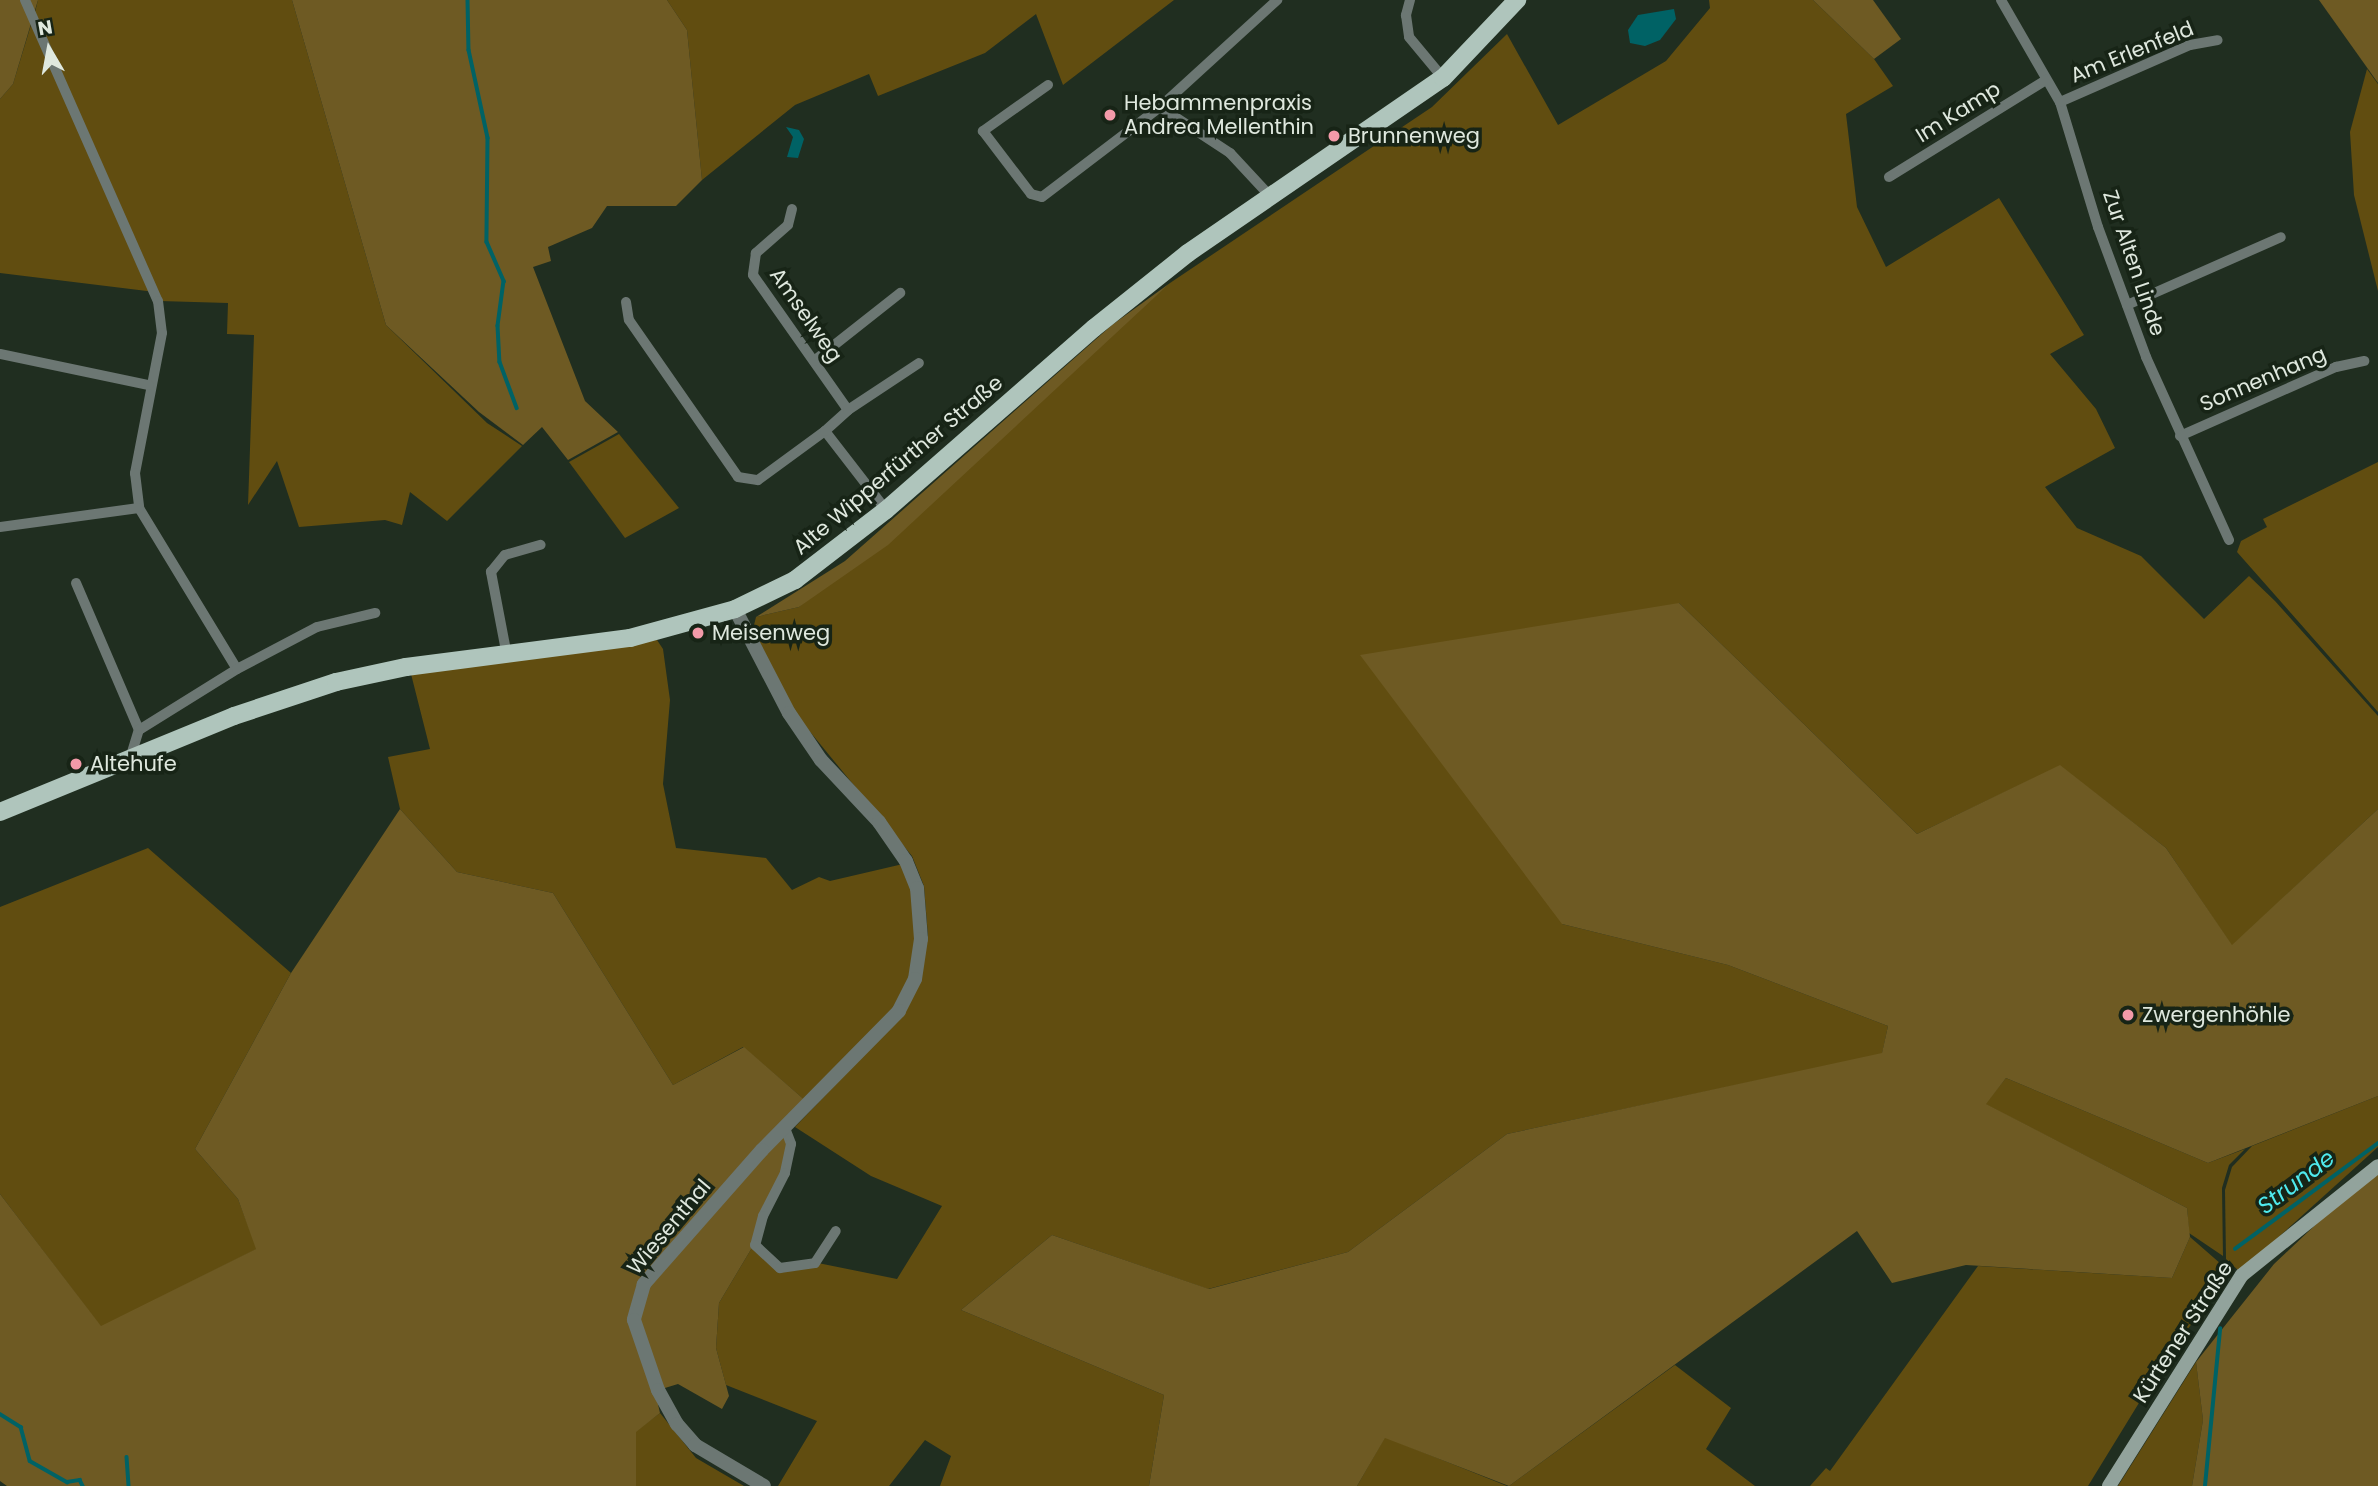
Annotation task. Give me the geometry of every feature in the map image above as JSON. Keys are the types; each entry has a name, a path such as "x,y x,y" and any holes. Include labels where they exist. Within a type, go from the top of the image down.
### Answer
{"main road":[{"name":"Alte Wipperfürther Straße","path":"0,812 129,762 234,716 336,682 406,667 630,638 735,608 795,580 886,510 1094,328 1269,195 1443,78 1517,0"},
{"name":"Kürtener Straße","path":"2109,1486 2242,1275 2378,1166"}],"street":[{"path":"25,0 158,300 162,333 149,385 135,473 139,508 237,669"},
{"path":"1048,85 982,131 1031,194 1042,197 1160,107 1277,0"},
{"path":"1410,0 1406,15 1409,37 1443,78"},
{"name":"Zur Alten Linde","path":"2001,0 2060,102 2127,305 2180,436 2229,540"},
{"name":"Am Erlenfeld","path":"2060,102 2190,46 2218,40"},
{"name":"Im Kamp","path":"1889,177 2046,80"},
{"path":"1160,107 1230,153 1269,195"},
{"name":"Amselweg","path":"792,209 788,225 755,253 753,275 848,410"},
{"path":"2127,305 2281,237"},
{"path":"814,361 900,293"},
{"path":"626,302 629,320 738,477 758,480 825,431 848,410 919,363"},
{"path":"0,354 149,385"},
{"name":"Sonnenhang","path":"2180,436 2336,367 2364,361"},
{"path":"825,431 886,510"},
{"path":"0,527 139,508"},
{"path":"507,656 491,572 505,555 541,545"},
{"path":"76,583 139,730 129,762"},
{"name":"Wiesenthal","path":"735,608 789,713 821,760 898,849 917,888 921,939 915,979 899,1011 785,1128 644,1284 634,1320 658,1390 677,1424 695,1445 764,1486"},
{"path":"139,730 237,669 317,627 375,613"},
{"path":"785,1128 791,1144 785,1173 762,1216 755,1245 780,1268 815,1264 836,1231"}],"shaded area":[{"path":"0,0 38,0 13,84 0,99"},
{"path":"38,0 292,0 386,325 487,423 522,446 447,521 410,492 402,525 385,520 299,527 277,461 248,505 254,335 227,334 228,303 160,301 35,12"},
{"path":"292,0 667,0 687,30 702,180 676,206 607,206 592,228 548,247 551,261 533,267 585,401 618,432 568,460 542,427 523,445 479,412 386,325"},
{"path":"667,0 1174,0 1063,85 1036,14 985,53 878,96 869,74 795,105 702,180 687,30"},
{"path":"1709,0 1813,0 1874,59 1893,86 1846,114 1857,207 1886,267 1999,198 2084,335 2050,354 2096,409 2115,448 2045,487 2077,528 2141,556 2204,619 2249,576 2275,601 2378,716 2378,809 2232,946 2166,848 2060,766 1917,834 1679,603 1562,924 1728,965 1888,1026 1882,1054 1507,1134 1348,1252 1208,1289 1052,1235 961,1310 1164,1395 1149,1486 940,1486 951,1456 925,1440 889,1486 778,1486 817,1421 726,1385 716,1348 719,1303 753,1246 780,1270 818,1263 897,1279 942,1206 871,1176 795,1127 904,1013 920,979 928,936 924,886 912,856 793,711 753,629 756,617 799,607 1170,283 1432,107 1507,34 1558,125 1666,61 1710,8"},
{"path":"1813,0 1873,0 1901,39 1874,59"},
{"path":"2319,0 2378,0 2378,83"},
{"path":"34,15 155,292 0,273 0,99 13,84"},
{"path":"2367,69 2378,84 2378,291 2354,195 2350,132"},
{"path":"1170,283 888,545 799,607 756,617 845,561 1112,325"},
{"path":"619,434 679,508 625,538 569,462"},
{"path":"2378,462 2378,712 2237,552 2241,541 2267,527 2263,519"},
{"path":"1679,603 1917,834 2060,765 2166,848 2232,945 2378,809 2378,1096 2208,1163 2006,1078 1986,1104 2187,1208 2190,1237 2172,1278 1966,1265 1892,1283 1857,1231 1509,1486 1385,1438 1357,1486 1149,1486 1164,1395 961,1310 1052,1235 1209,1289 1348,1252 1507,1134 1882,1053 1888,1026 1728,965 1562,924 1360,655"},
{"path":"657,640 663,649 670,700 663,784 676,848 766,858 792,890 819,877 830,881 903,864 912,890 916,936 909,978 895,1007 807,1102 743,1047 673,1085 553,893 457,872 400,809 388,757 430,749 411,674"},
{"path":"400,809 457,872 553,893 673,1085 744,1047 807,1102 784,1128 790,1144 784,1171 753,1246 719,1303 716,1348 729,1396 722,1409 678,1384 655,1391 660,1413 636,1432 636,1486 7,1486 0,1481 0,1194 101,1326 256,1249 238,1199 195,1149 291,973"},
{"path":"148,848 291,973 195,1149 238,1199 257,1249 101,1327 0,1194 0,907"},
{"path":"2006,1078 2208,1163 2245,1149 2229,1165 2222,1188 2223,1256 2189,1233 2187,1208 1985,1104"},
{"path":"2378,1096 2378,1147 2240,1272 2226,1259 2225,1190 2232,1167 2252,1146"},
{"path":"2378,1172 2378,1486 2192,1486 2203,1420 2196,1362 2274,1264 2348,1194"},
{"path":"2190,1237 2229,1271 2161,1367 2088,1486 1810,1486 1826,1468 1830,1471 1978,1266 2172,1278"},
{"path":"2196,1362 2203,1420 2192,1486 2118,1486"},
{"path":"1675,1365 1731,1408 1706,1449 1755,1486 1509,1486"},
{"path":"660,1413 696,1458 744,1486 636,1486 636,1431"},
{"path":"1385,1437 1507,1486 1357,1486"}],"water":[{"path":"1674,9 1676,19 1660,40 1645,46 1630,43 1628,30 1638,15"},
{"path":"786,127 799,130 804,139 798,158 787,157 793,137"}],"waterway":[{"path":"468,0 469,50 488,138 487,242 504,281 498,326 500,362 517,408"},
{"name":"Strunde","path":"2235,1249 2378,1143"},
{"name":"Strunde","path":"2205,1486 2220,1329"},
{"path":"0,1414 21,1427 30,1461 67,1482 80,1480 83,1486"},
{"path":"127,1457 129,1486"}],"place":[{"name":"Hebammenpraxis Andrea Mellenthin","path":"1110,115"},
{"name":"Brunnenweg","path":"1334,136"},
{"name":"Meisenweg","path":"698,633"},
{"name":"Altehufe","path":"76,764"},
{"name":"Zwergenhöhle","path":"2128,1015"}]}
